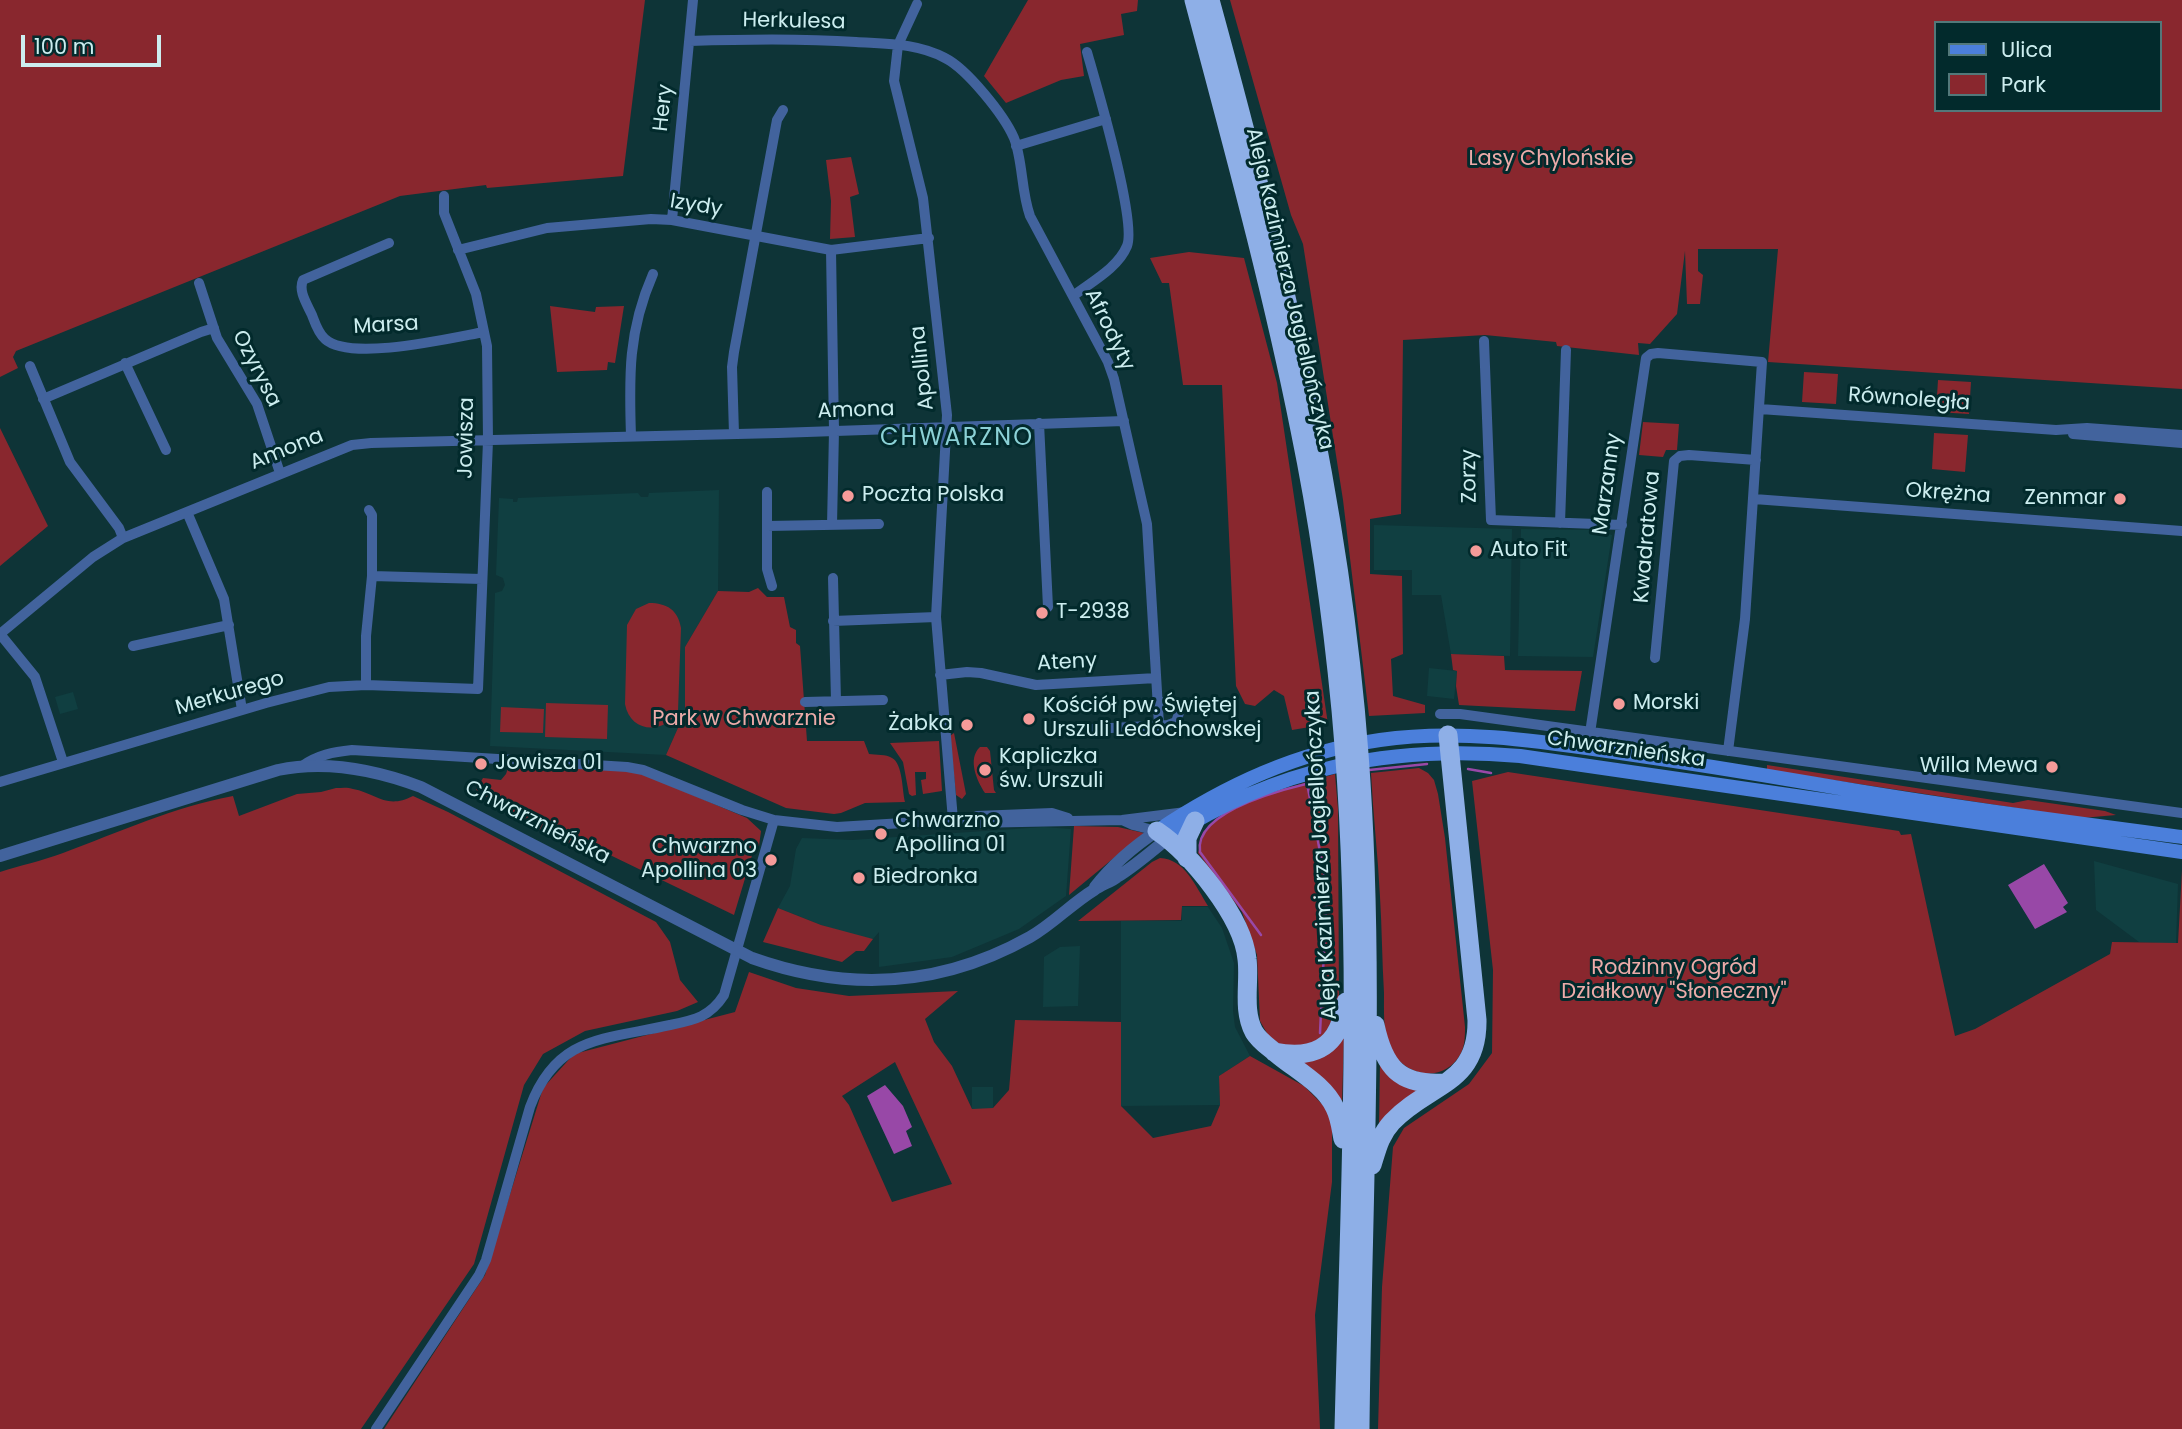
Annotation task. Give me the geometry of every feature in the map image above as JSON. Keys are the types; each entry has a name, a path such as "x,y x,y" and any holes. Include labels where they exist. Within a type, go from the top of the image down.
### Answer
{"highway":[{"name":"Aleja Kazimierza Jagiellończyka","path":"1194,0 1262,261 1301,432 1348,708"},
{"name":"Aleja Kazimierza Jagiellończyka","path":"1210,0 1270,225 1301,357 1332,522 1354,798 1360,986 1364,1189 1360,1429"},
{"path":"1364,1189 1378,1144 1386,1129 1403,1112 1467,1064 1474,1050 1477,1034 1448,744"},
{"path":"1187,858 1190,816"},
{"path":"1163,835 1187,858 1225,904 1242,934 1248,962 1247,1005 1252,1028 1259,1040 1317,1086 1335,1108 1350,1171"},
{"name":"Aleja Kazimierza Jagiellończyka","path":"1344,1429 1350,1171 1360,986"},
{"path":"1360,986 1379,1045 1390,1065 1399,1073 1421,1083 1445,1083"},
{"path":"1274,1052 1299,1055 1312,1052 1331,1041 1360,986"}],"main road":[{"name":"Chwarznieńska","path":"1448,744 1478,735 1564,745 2182,837"},
{"name":"Chwarznieńska","path":"1163,835 1248,778 1314,754 1381,740 1448,744 1477,752 1531,757 2182,852"}],"street":[{"name":"Hery","path":"672,220 694,0"},
{"name":"Apollina","path":"917,4 898,44 894,71 895,89 918,173 929,238 947,427 936,617 953,821"},
{"name":"Herkulesa","path":"690,41 762,38 898,44"},
{"name":"Afrodyty","path":"898,44 925,49 946,58 960,68 977,85 1010,130 1016,146 1030,216 1110,368 1147,524 1159,725"},
{"path":"1073,296 1121,258 1129,237 1107,119 1087,52"},
{"path":"734,434 732,367 777,120 783,110"},
{"path":"1016,146 1107,119"},
{"name":"Jowisza","path":"444,196 444,213 476,294 487,346 488,441 478,689"},
{"name":"Izydy","path":"457,250 547,228 651,219 672,220 831,250 929,238"},
{"name":"Marsa","path":"389,243 303,280 302,293 323,338 347,348 396,347 484,332"},
{"path":"831,250 834,431 832,525"},
{"path":"631,436 630,364 640,303 653,274"},
{"name":"Ozyrysa","path":"199,283 226,354 257,404 280,474"},
{"path":"43,399 215,328"},
{"name":"Zorzy","path":"1484,341 1491,520 1622,525"},
{"path":"1560,523 1566,350"},
{"name":"Marzanny","path":"1590,733 1644,363 1648,356 1658,353 1762,362 1760,409"},
{"path":"125,363 166,450"},
{"path":"30,366 70,462 119,528 123,538"},
{"path":"1728,751 1745,619 1760,409"},
{"name":"Równoległa","path":"1760,409 2056,430 2088,436 2182,443"},
{"name":"Amona","path":"0,634 93,556 123,538 340,449 361,444 1124,421"},
{"path":"1039,423 1048,607"},
{"name":"Równoległa","path":"2056,430 2087,428 2182,435"},
{"name":"Kwadratowa","path":"1655,658 1674,461 1680,456 1689,455 1756,460"},
{"path":"767,492 767,569 772,586"},
{"name":"Okrężna","path":"1754,499 2182,531"},
{"path":"366,685 366,636 372,576 372,515 369,510"},
{"path":"187,512 224,599 242,710"},
{"path":"767,527 880,524"},
{"path":"372,576 482,579"},
{"path":"833,578 836,701"},
{"path":"833,621 936,617"},
{"path":"133,646 229,625"},
{"path":"0,634 36,677 63,762"},
{"name":"Ateny","path":"940,675 981,673 1036,685 1156,678"},
{"name":"Merkurego","path":"0,782 329,687 366,685 478,689"},
{"path":"805,702 883,700"},
{"path":"1073,730 1174,723 1179,713 1174,704 1158,702"},
{"name":"Chwarznieńska","path":"1440,714 1460,714 2182,813"},
{"name":"Chwarznieńska","path":"302,766 328,753 352,750 627,767 643,770 774,820 836,827 953,821 971,823 1122,820 1190,816"},
{"name":"Chwarznieńska","path":"0,856 266,773 302,766 332,766 367,771 421,787 737,951 780,968 825,978 873,980 929,975 982,959 1029,938 1058,919 1093,890 1110,868 1134,846 1163,835"},
{"path":"376,1429 486,1260 530,1107 546,1074 564,1054 576,1047 700,1019 708,1014 724,995 774,820"},
{"name":"Chwarznieńska","path":"1122,820 1163,835"}],"shaded area":[{"path":"719,490 718,591 685,647 685,712 666,755 490,746 495,593 502,591 505,585 503,578 496,575 499,498 517,502 518,498 638,493 641,497 648,497 649,493"},
{"path":"1374,525 1512,529 1510,656 1451,654 1441,595 1412,595 1412,570 1374,570"},
{"path":"1521,529 1594,530 1612,535 1593,657 1518,656"},
{"path":"1429,668 1457,671 1454,699 1427,696"},
{"path":"73,692 78,709 60,714 55,697"},
{"path":"1044,827 1071,829 1066,896 1019,929 952,957 879,967 879,932 873,939 856,936 778,908 790,886 796,849 802,838 852,840"},
{"path":"2094,861 2178,884 2176,944 2139,942 2096,910"},
{"path":"2044,864 2068,903 2063,907 2067,912 2035,929 2008,885"},
{"path":"1182,907 1208,907 1222,928 1234,963 1235,1027 1250,1056 1219,1076 1220,1105 1121,1106 1121,921 1182,921"},
{"path":"1080,946 1078,1006 1043,1007 1044,957 1060,947"},
{"path":"885,1085 903,1106 912,1127 906,1131 912,1146 894,1154 867,1096"},
{"path":"972,1087 993,1087 993,1109 972,1109"}],"green space":[{"path":"0,0 645,0 623,176 487,188 486,185 400,196 16,351 13,357 18,368 0,377"},
{"path":"1028,0 1138,0 1137,11 1121,14 1124,35 1080,44 1084,76 1061,80 1006,103 984,76"},
{"name":"Lasy Chylońskie","path":"1230,0 2182,0 2182,389 1768,362 1778,249 1698,249 1698,271 1703,275 1700,304 1687,304 1685,251 1677,314 1650,344 1638,343 1639,355 1557,346 1556,342 1485,335 1403,340 1401,514 1370,519 1370,574 1402,576 1403,654 1391,659 1393,696 1425,705 1425,713 1369,716 1343,500 1303,244 1291,215"},
{"path":"851,157 859,194 850,197 855,237 830,239 831,201 826,160"},
{"path":"1189,252 1244,258 1277,383 1328,724 1292,730 1284,696 1274,690 1255,706 1245,704 1236,686 1222,385 1183,385 1169,283 1162,283 1150,258"},
{"path":"550,306 595,312 596,307 624,306 615,363 608,362 607,370 557,372"},
{"path":"1804,372 1838,374 1836,404 1802,402"},
{"path":"1938,380 1971,382 1969,414 1936,412"},
{"path":"1643,422 1679,424 1677,450 1666,450 1663,457 1639,455"},
{"path":"0,428 48,526 0,566"},
{"path":"1934,433 1968,435 1965,472 1932,469"},
{"name":"Park w Chwarznie","path":"758,588 767,597 784,597 790,627 796,630 796,643 800,646 807,741 864,741 869,754 892,758 900,771 905,802 865,803 834,814 786,808 666,755 685,712 685,647 718,591 749,592"},
{"path":"649,603 661,604 671,609 681,628 678,711 672,719 656,727 640,725 633,721 625,704 627,625 636,609"},
{"path":"1451,654 1504,656 1505,670 1582,671 1575,711 1459,705 1457,671 1453,670"},
{"path":"546,703 608,705 607,739 545,737"},
{"path":"501,707 544,709 543,733 500,732"},
{"path":"954,733 966,794 962,799 956,795 950,736"},
{"path":"939,741 942,791 923,794 921,780 926,779 926,772 915,772 916,795 912,796 909,794 903,762 890,743"},
{"path":"980,747 987,747 990,751 996,793 985,793 976,776 974,758"},
{"path":"509,765 626,770 648,776 747,818 761,831 759,846 753,852 734,915 581,841 576,846 525,823 476,790 483,778 501,780"},
{"path":"1767,765 2013,803 2028,800 2116,815 2082,818 1767,770"},
{"path":"1419,768 1434,780 1438,794 1465,1027 1461,1053 1445,1070 1434,1073 1424,1073 1404,1065 1395,1057 1386,1034 1371,773"},
{"name":"Rodzinny Ogród Działkowy \"Słoneczny\"","path":"1508,772 1899,831 1901,835 1911,834 1955,1036 1975,1029 2110,954 2112,942 2178,943 2182,870 2182,1429 1378,1429 1382,1287 1393,1147 1404,1128 1469,1084 1492,1053 1493,970 1472,781"},
{"path":"1335,774 1338,809 1339,1002 1323,1042 1286,1049 1268,1035 1260,1021 1257,955 1242,912 1198,853 1205,832 1228,813 1265,796"},
{"path":"351,788 388,801 404,800 413,796 656,922 670,942 680,980 698,1002 677,1011 585,1031 543,1054 524,1085 474,1264 361,1429 0,1429 0,872 55,856 147,821 211,801 233,796 239,816 297,794"},
{"path":"1074,826 1118,827 1144,833 1069,895"},
{"path":"1160,858 1176,863 1183,869 1208,906 1182,906 1181,920 1078,921 1152,862"},
{"path":"778,908 821,925 873,939 864,951 856,951 842,962 763,942"},
{"path":"749,972 796,988 849,996 958,991 925,1019 934,1042 952,1066 972,1109 993,1108 1009,1090 1015,1020 1121,1022 1121,1106 1153,1138 1211,1126 1220,1105 1219,1076 1250,1056 1304,1086 1327,1109 1332,1122 1332,1182 1315,1315 1320,1429 384,1429 485,1275 543,1088 574,1054 735,1012","holes":["895,1062 952,1184 892,1202 849,1105 842,1096"]},
{"path":"1344,1035 1342,1104 1291,1059"},
{"path":"1380,1061 1426,1089 1379,1127"}],"waterway":[{"path":"1369,770 1427,764"},
{"path":"1468,769 1491,773"},
{"path":"1261,935 1200,852 1202,837 1212,823 1248,802 1325,780"},
{"path":"1307,783 1327,889 1320,1033"}],"place":[{"name":"Poczta Polska","path":"848,496"},
{"name":"Zenmar","path":"2120,499"},
{"name":"Auto Fit","path":"1476,551"},
{"name":"T-2938","path":"1042,613"},
{"name":"Morski","path":"1619,704"},
{"name":"Kościół pw. Świętej Urszuli Ledóchowskej","path":"1029,719"},
{"name":"Żabka","path":"967,725"},
{"name":"Jowisza 01","path":"481,764"},
{"name":"Willa Mewa","path":"2052,767"},
{"name":"Kapliczka św. Urszuli","path":"985,770"},
{"name":"Chwarzno Apollina 01","path":"881,834"},
{"name":"Chwarzno Apollina 03","path":"771,860"},
{"name":"Biedronka","path":"859,878"}],"district":[{"name":"CHWARZNO","path":"957,439"}]}
